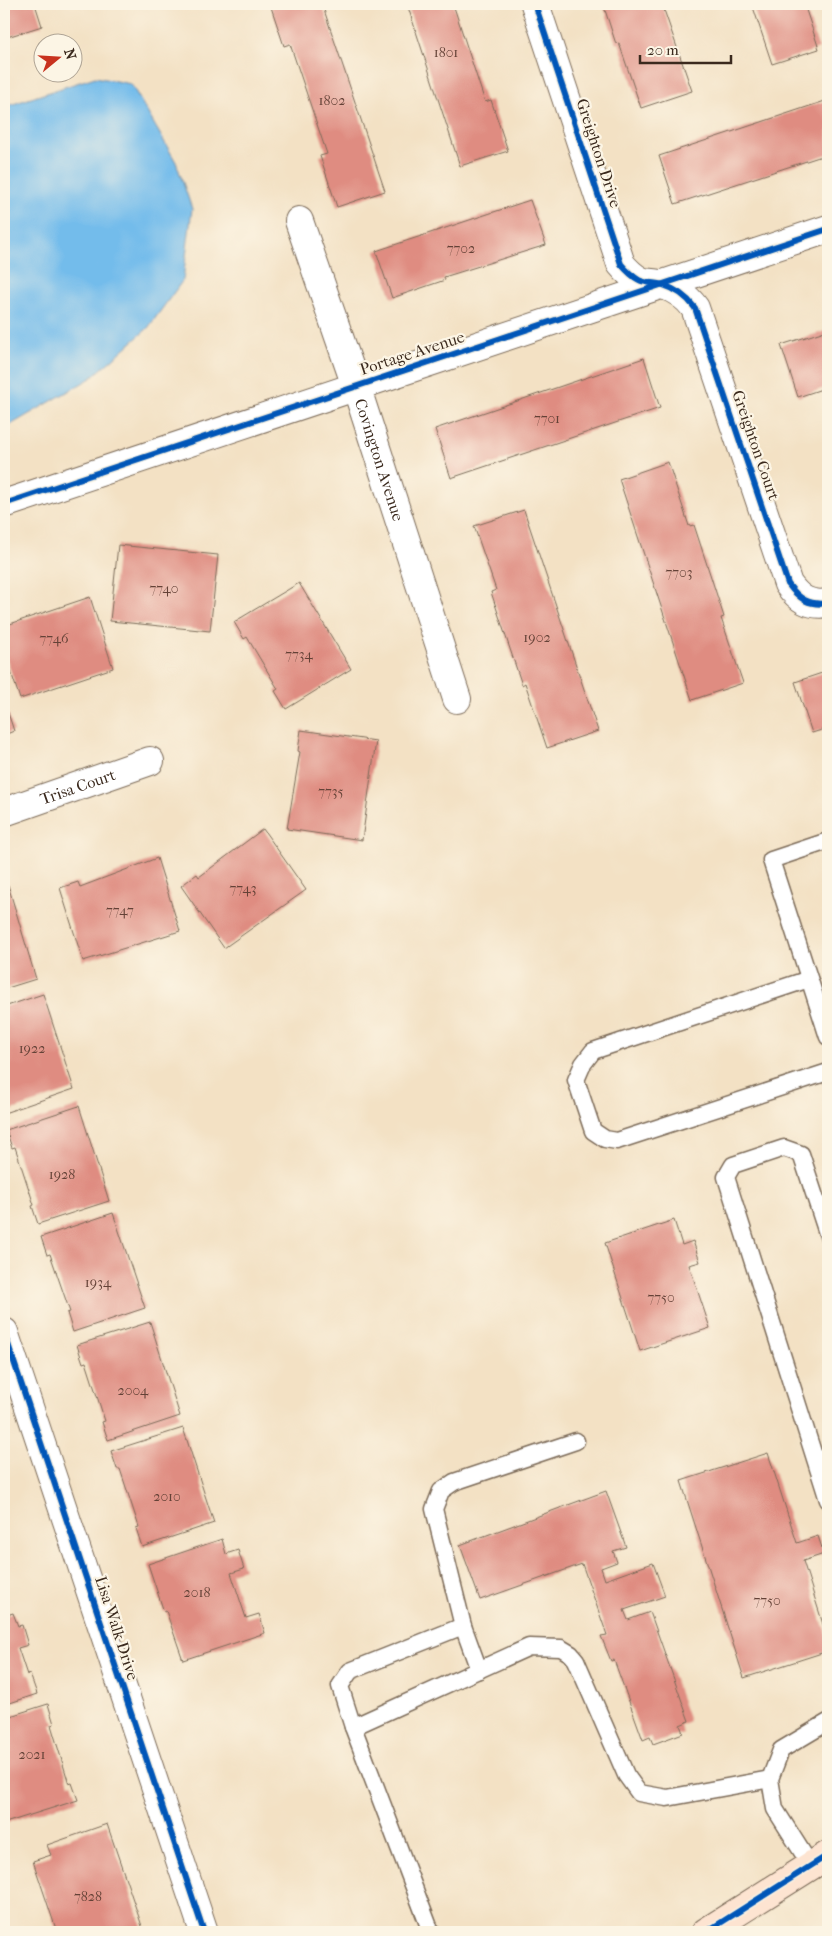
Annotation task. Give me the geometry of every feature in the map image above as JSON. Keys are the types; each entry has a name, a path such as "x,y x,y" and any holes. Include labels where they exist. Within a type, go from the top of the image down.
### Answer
{"main road":[{"path":"706,1932 820,1860"}],"street":[{"name":"Greighton Drive","path":"535,4 621,264 628,273 640,281 663,285"},
{"name":"Covington Avenue","path":"299,222 356,386 457,699"},
{"name":"Portage Avenue","path":"4,504 828,229"},
{"name":"Greighton Court","path":"663,285 677,290 695,308 788,584 804,601 812,604 828,603"},
{"name":"Trisa Court","path":"4,812 150,761"},
{"name":"Lisa Walk Drive","path":"4,1332 204,1932"}],"lane":[{"path":"828,841 770,860 828,1037"},
{"path":"809,978 592,1051 583,1064 576,1080 593,1131 605,1139 617,1141 828,1072"},
{"path":"828,1236 801,1154 784,1148 733,1165 726,1177 828,1500"},
{"path":"479,1670 463,1626 434,1509 441,1490 454,1482 576,1441"},
{"path":"431,1932 353,1727 340,1686 350,1671 463,1626"},
{"path":"353,1727 529,1647 561,1648 571,1654 576,1660 626,1774 639,1793 667,1798 770,1778"},
{"path":"820,1860 775,1809 770,1778 781,1750 828,1722"}],"water":[{"path":"95,77 131,84 176,162 192,209 183,280 148,328 91,378 4,427 4,107"}],"building":[{"path":"4,4 35,4 42,26 4,38"},
{"path":"270,4 322,4 385,191 337,207 320,156 327,154 290,44 284,46"},
{"path":"407,4 453,4 485,102 491,100 508,151 460,166"},
{"path":"603,4 662,4 692,91 641,108 619,43 616,44"},
{"path":"752,4 804,4 819,49 772,64"},
{"path":"828,100 828,154 675,204 659,156"},
{"path":"530,200 546,245 444,277 445,280 392,298 376,251"},
{"path":"828,330 828,387 798,397 781,345"},
{"path":"644,358 660,408 451,478 435,429"},
{"path":"668,462 689,526 694,525 724,617 721,618 743,683 692,700 619,479"},
{"path":"524,510 598,731 547,748 525,683 522,685 491,592 496,590 474,526"},
{"path":"118,545 218,555 210,631 110,621"},
{"path":"299,583 351,669 286,709 275,691 278,689 247,637 244,639 234,622"},
{"path":"90,597 113,668 20,699 4,651 4,626"},
{"path":"828,671 828,728 812,733 795,682"},
{"path":"4,701 14,731 4,735"},
{"path":"301,730 376,741 362,840 287,829 300,752 298,751"},
{"path":"263,829 306,890 224,948 181,886 197,874 199,877"},
{"path":"157,858 180,931 83,961 60,888 78,882 80,887"},
{"path":"8,885 36,979 4,989 4,886"},
{"path":"43,994 74,1089 4,1113 4,1007"},
{"path":"79,1106 109,1201 38,1224 32,1206 34,1205 15,1147 12,1148 6,1130"},
{"path":"113,1213 145,1308 73,1332 67,1313 70,1312 50,1254 47,1255 41,1237"},
{"path":"674,1220 682,1245 693,1241 700,1262 689,1265 710,1328 640,1351 605,1243"},
{"path":"150,1322 180,1416 108,1440 102,1422 105,1421 86,1362 83,1363 77,1345"},
{"path":"183,1428 214,1523 142,1547 136,1528 139,1527 120,1469 117,1469 111,1451"},
{"path":"768,1453 797,1543 818,1536 824,1554 803,1561 828,1640 828,1651 744,1678 681,1481"},
{"path":"606,1491 626,1547 613,1551 617,1562 601,1568 605,1580 653,1563 665,1596 624,1610 628,1620 650,1612 689,1721 680,1725 683,1733 653,1744 650,1737 643,1740 614,1660 611,1661 601,1636 607,1635 582,1564 480,1600 460,1545"},
{"path":"222,1539 226,1554 238,1550 244,1569 231,1573 246,1618 259,1614 265,1633 183,1660 148,1564"},
{"path":"13,1613 18,1626 22,1625 28,1645 18,1648 27,1675 30,1674 37,1694 4,1705 4,1616"},
{"path":"48,1704 54,1724 51,1725 69,1784 72,1783 78,1800 5,1823 4,1718"},
{"path":"107,1824 144,1932 57,1932 33,1861 51,1855 47,1845"}],"cycle path":[{"path":"535,4 621,264 639,280 660,284 677,291 695,308 788,584 796,594 805,600 821,604 828,603"},
{"path":"4,504 828,229"},
{"path":"4,1332 204,1932"},
{"path":"706,1932 828,1855"}]}
